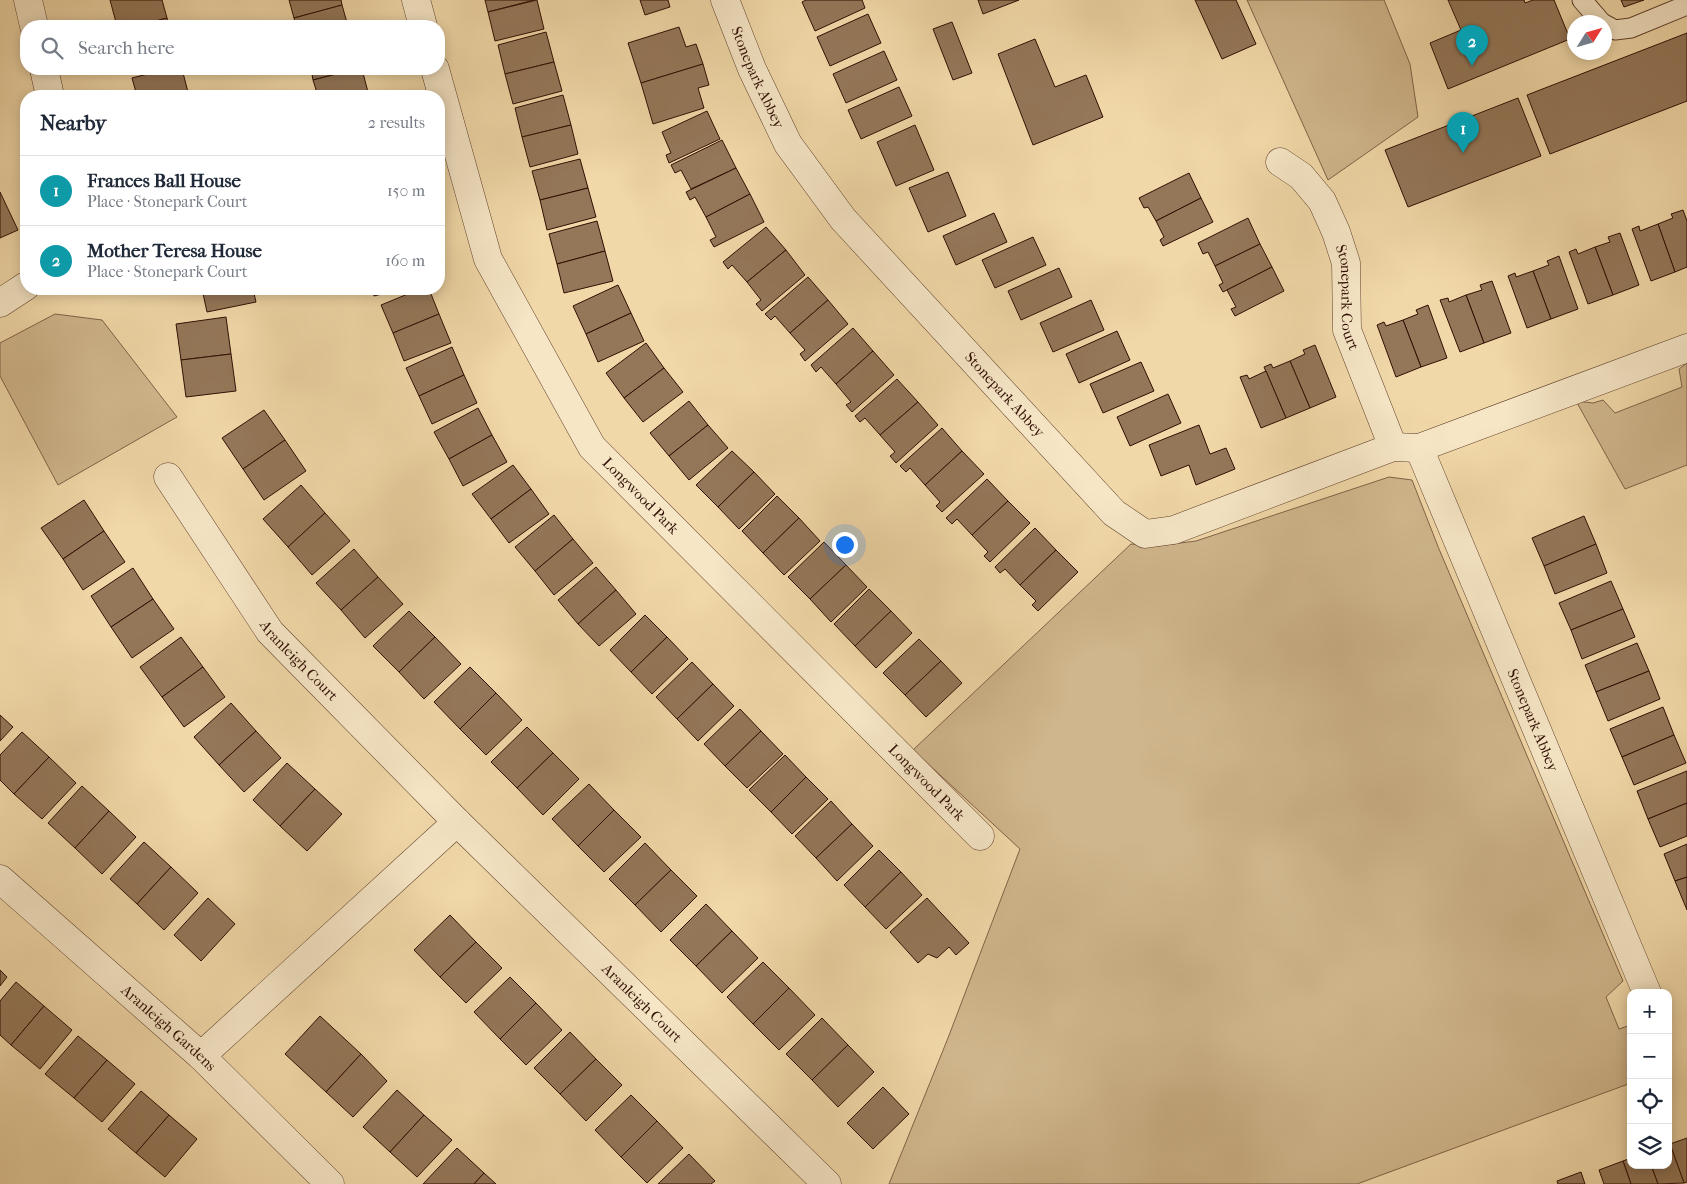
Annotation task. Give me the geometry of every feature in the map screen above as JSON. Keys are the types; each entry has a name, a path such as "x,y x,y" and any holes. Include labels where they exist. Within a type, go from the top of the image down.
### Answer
{"street":[{"path":"28,0 33,20"},
{"path":"416,0 421,20"},
{"name":"Stonepark Abbey","path":"725,0 752,69 788,144 843,219 1114,513 1145,534 1174,530 1687,348"},
{"path":"45,75 49,90"},
{"name":"Longwood Park","path":"437,75 441,90"},
{"name":"Longwood Park","path":"445,105 488,259 592,447 980,836"},
{"name":"Stonepark Court","path":"1280,162 1301,176 1322,201 1336,232 1346,263 1348,330 1406,447"},
{"path":"0,303 20,290"},
{"name":"Stonepark Abbey","path":"1406,447 1645,989"},
{"name":"Aranleigh Court","path":"168,477 270,632 457,822 827,1184"},
{"path":"201,1056 457,822"},
{"name":"Aranleigh Gardens","path":"0,879 201,1056 330,1184"}],"lane":[{"path":"1582,0 1596,15"},
{"path":"1612,28 1615,30 1631,28 1687,5"}],"shaded area":[{"path":"1247,0 1384,0 1410,64 1418,117 1328,180"},
{"path":"55,314 102,320 177,417 58,485 0,376 0,343"},
{"path":"1687,363 1687,465 1625,489 1576,401 1593,403 1603,400 1615,413 1682,387 1679,369"},
{"path":"1389,477 1412,480 1439,549 1623,981 1606,997 1619,1029 1627,1026 1627,1084 1357,1184 889,1184 948,1038 1020,849 913,750 1131,544 1157,546 1196,541"}],"building":[{"path":"110,0 162,0 167,18 160,20 115,20"},
{"path":"289,0 341,0 342,5 294,18"},
{"path":"485,0 534,0 488,12"},
{"path":"537,0 544,29 495,41 488,12"},
{"path":"640,0 668,0 670,7 645,15"},
{"path":"806,0 862,0 865,8 815,31 802,2"},
{"path":"978,0 1019,0 983,14"},
{"path":"1195,0 1236,0 1256,44 1222,59"},
{"path":"1448,0 1524,0 1525,3 1533,0 1554,0 1567,32 1567,40 1448,89 1430,43 1461,30"},
{"path":"1621,0 1644,0 1624,7"},
{"path":"342,5 346,20 294,20 294,18"},
{"path":"868,14 881,43 830,66 817,37"},
{"path":"952,22 972,73 953,80 933,29"},
{"path":"679,27 686,47 696,44 703,64 641,83 628,43"},
{"path":"546,32 554,62 505,74 498,45"},
{"path":"1687,33 1687,101 1550,154 1527,95"},
{"path":"1035,39 1055,87 1086,75 1103,117 1033,145 998,54"},
{"path":"884,51 897,80 846,103 833,74"},
{"path":"554,62 562,91 513,104 505,74"},
{"path":"703,64 709,85 698,88 704,108 653,124 641,83"},
{"path":"144,75 184,75 187,90 135,90 132,78"},
{"path":"312,75 333,75 313,80"},
{"path":"333,75 364,75 367,90 316,90 313,80"},
{"path":"899,87 912,116 861,139 848,110"},
{"path":"563,95 571,125 522,137 515,108"},
{"path":"1518,98 1541,156 1408,207 1385,150"},
{"path":"707,111 720,139 669,163 666,155 671,153 662,132"},
{"path":"571,125 578,154 530,167 522,137"},
{"path":"915,125 934,170 896,186 877,142"},
{"path":"722,140 736,168 691,189 681,170 675,173 671,165"},
{"path":"580,159 588,188 540,200 532,171"},
{"path":"736,168 750,194 706,217 695,197 690,200 686,192"},
{"path":"948,172 966,216 928,232 909,188"},
{"path":"1189,173 1201,198 1156,221 1148,207 1144,208 1139,198"},
{"path":"588,188 596,217 547,230 540,200"},
{"path":"0,192 18,230 0,238"},
{"path":"750,194 764,222 714,247 710,240 716,237 706,217"},
{"path":"1201,198 1213,222 1163,246 1160,240 1164,237 1156,221"},
{"path":"1683,210 1687,221 1687,267 1675,272 1658,224 1673,218 1671,214"},
{"path":"994,213 1007,242 956,265 943,236"},
{"path":"1248,218 1260,244 1215,266 1208,252 1203,254 1198,243"},
{"path":"597,221 605,251 557,264 549,234"},
{"path":"1658,224 1675,272 1651,281 1632,229 1639,226 1640,231"},
{"path":"766,227 786,250 747,282 732,265 728,269 723,262"},
{"path":"1620,233 1639,285 1613,295 1595,247 1610,242 1608,237"},
{"path":"1033,237 1046,265 995,288 982,260"},
{"path":"1260,244 1272,267 1223,292 1219,285 1223,283 1215,266"},
{"path":"1595,247 1613,295 1588,304 1569,252 1576,249 1578,254"},
{"path":"786,250 805,275 762,311 756,304 761,300 747,282"},
{"path":"605,251 613,281 564,293 557,264"},
{"path":"1559,256 1578,309 1551,319 1533,271 1549,265 1547,261"},
{"path":"1272,267 1284,291 1235,316 1231,309 1236,307 1227,290"},
{"path":"1059,268 1072,297 1021,320 1008,291"},
{"path":"1533,271 1551,319 1527,328 1508,276 1515,273 1516,277"},
{"path":"808,277 828,300 790,333 775,316 771,320 765,314"},
{"path":"1492,281 1511,333 1484,343 1466,295 1482,290 1480,285"},
{"path":"618,285 631,313 586,334 573,306"},
{"path":"203,295 254,295 256,302 207,312"},
{"path":"405,295 431,295 439,314 393,333 381,305"},
{"path":"1466,295 1484,343 1460,352 1440,300 1448,298 1449,302"},
{"path":"828,300 848,324 805,361 800,354 805,350 790,333"},
{"path":"1091,300 1104,330 1053,352 1040,323"},
{"path":"1428,305 1447,358 1421,367 1403,320 1418,314 1416,310"},
{"path":"631,313 644,341 598,362 586,334"},
{"path":"439,314 451,343 404,361 393,333"},
{"path":"226,317 231,354 181,360 176,324"},
{"path":"1403,320 1421,367 1396,377 1377,325 1384,322 1386,326"},
{"path":"853,328 873,351 836,384 821,367 816,372 811,365"},
{"path":"1117,331 1130,360 1079,383 1066,354"},
{"path":"646,343 664,368 624,398 606,373"},
{"path":"1315,345 1336,397 1310,408 1290,361 1305,354 1303,350"},
{"path":"452,347 464,375 419,396 406,368"},
{"path":"873,351 894,375 852,412 846,405 851,402 836,384"},
{"path":"231,354 236,391 186,397 181,360"},
{"path":"1290,361 1310,408 1286,418 1264,367 1271,364 1273,368"},
{"path":"1141,362 1154,391 1103,413 1090,384"},
{"path":"664,368 683,392 643,422 624,398"},
{"path":"1266,371 1286,418 1261,428 1240,377 1247,375 1249,379"},
{"path":"464,375 477,403 432,424 419,396"},
{"path":"897,379 918,402 880,435 865,418 860,422 855,416"},
{"path":"1168,394 1181,423 1130,446 1117,417"},
{"path":"689,401 708,425 669,456 650,433"},
{"path":"918,402 938,425 896,463 890,456 895,452 880,435"},
{"path":"478,408 492,435 449,459 434,432"},
{"path":"264,410 285,440 243,469 222,438"},
{"path":"708,425 728,448 689,480 669,456"},
{"path":"1199,425 1210,454 1226,448 1235,469 1196,485 1189,465 1161,476 1149,445"},
{"path":"942,428 962,451 925,485 910,468 906,472 900,466"},
{"path":"492,435 507,462 463,486 449,459"},
{"path":"285,440 306,471 264,500 243,469"},
{"path":"732,451 754,472 718,507 696,485"},
{"path":"962,451 984,474 942,512 936,506 940,502 925,485"},
{"path":"513,465 531,489 491,519 472,494"},
{"path":"754,472 775,494 739,529 718,507"},
{"path":"987,479 1008,501 972,535 957,519 952,524 946,518"},
{"path":"301,485 325,513 288,547 263,519"},
{"path":"531,489 549,514 509,543 491,519"},
{"path":"777,496 799,518 763,553 742,531"},
{"path":"84,500 104,531 63,559 41,528"},
{"path":"1008,501 1030,523 990,562 984,556 988,552 972,535"},
{"path":"325,513 350,541 312,575 288,547"},
{"path":"554,515 573,539 535,571 515,547"},
{"path":"1584,516 1596,544 1544,566 1532,538"},
{"path":"799,518 820,541 784,575 763,553"},
{"path":"1035,528 1056,550 1020,585 1005,569 1000,573 995,567"},
{"path":"104,531 125,562 83,590 63,559"},
{"path":"573,539 593,563 554,595 535,571"},
{"path":"824,542 846,565 810,599 788,577"},
{"path":"1596,544 1607,573 1555,594 1544,566"},
{"path":"354,549 378,577 341,610 316,583"},
{"path":"1056,550 1078,572 1038,611 1032,605 1036,601 1020,585"},
{"path":"846,565 867,587 831,622 810,599"},
{"path":"596,567 616,590 578,624 558,600"},
{"path":"133,568 153,599 111,627 91,596"},
{"path":"378,577 403,604 365,638 341,610"},
{"path":"1611,581 1623,609 1571,630 1559,603"},
{"path":"869,589 891,611 855,646 834,624"},
{"path":"616,590 636,614 599,646 578,624"},
{"path":"153,599 174,629 132,658 111,627"},
{"path":"1623,609 1635,637 1582,659 1571,630"},
{"path":"409,611 435,637 399,672 373,646"},
{"path":"891,611 912,633 876,668 855,646"},
{"path":"645,615 667,637 631,672 610,650"},
{"path":"181,637 203,667 162,697 140,667"},
{"path":"435,637 461,664 424,699 399,672"},
{"path":"667,637 688,659 652,694 631,672"},
{"path":"919,639 941,661 905,695 883,673"},
{"path":"1637,643 1649,671 1596,692 1585,665"},
{"path":"941,661 962,683 926,717 905,695"},
{"path":"692,662 713,684 677,719 656,697"},
{"path":"203,667 225,697 184,727 162,697"},
{"path":"470,667 496,693 460,729 434,702"},
{"path":"1649,671 1660,699 1608,721 1596,692"},
{"path":"713,684 734,706 698,741 677,719"},
{"path":"496,693 522,720 486,755 460,729"},
{"path":"231,703 256,731 219,765 194,737"},
{"path":"1663,707 1674,735 1622,757 1610,729"},
{"path":"740,709 761,731 725,766 704,744"},
{"path":"0,715 13,727 0,741"},
{"path":"527,727 553,753 517,788 491,762"},
{"path":"256,731 281,758 244,792 219,765"},
{"path":"761,731 783,754 747,788 725,766"},
{"path":"22,732 49,757 14,794 0,780 0,755"},
{"path":"1674,735 1686,763 1634,785 1622,757"},
{"path":"553,753 579,779 543,815 517,788"},
{"path":"785,755 806,777 771,812 749,790"},
{"path":"49,757 76,783 42,819 14,794"},
{"path":"287,763 315,789 280,826 253,800"},
{"path":"1687,771 1687,803 1648,819 1637,791"},
{"path":"806,777 828,799 792,834 771,812"},
{"path":"589,784 614,810 578,846 552,819"},
{"path":"82,786 109,811 75,848 48,823"},
{"path":"315,789 342,814 307,851 280,826"},
{"path":"831,801 852,824 816,858 795,836"},
{"path":"1687,803 1687,836 1660,847 1648,819"},
{"path":"614,810 641,837 604,872 578,846"},
{"path":"109,811 136,837 102,874 75,848"},
{"path":"852,824 873,846 837,881 816,858"},
{"path":"144,842 171,867 137,904 110,879"},
{"path":"645,843 671,870 635,905 609,879"},
{"path":"1687,844 1687,877 1675,881 1664,854"},
{"path":"879,850 901,872 865,907 844,885"},
{"path":"171,867 198,893 164,930 137,904"},
{"path":"671,870 697,896 661,932 635,905"},
{"path":"901,872 922,895 886,929 865,907"},
{"path":"1687,877 1687,910 1675,881"},
{"path":"208,898 235,924 201,961 174,935"},
{"path":"927,898 969,943 956,955 949,947 937,958 928,954 918,963 890,932"},
{"path":"706,904 732,931 696,966 670,940"},
{"path":"450,915 476,942 440,977 414,950"},
{"path":"732,931 758,958 722,993 696,966"},
{"path":"476,942 502,968 466,1003 440,977"},
{"path":"763,962 789,988 753,1024 727,997"},
{"path":"0,970 7,977 0,986"},
{"path":"510,977 536,1003 500,1039 474,1012"},
{"path":"16,982 44,1006 11,1045 0,1035 0,1001"},
{"path":"789,988 815,1015 779,1050 753,1024"},
{"path":"536,1003 562,1030 526,1065 500,1039"},
{"path":"44,1006 72,1030 40,1069 11,1045"},
{"path":"320,1016 361,1054 326,1092 285,1054"},
{"path":"822,1018 848,1045 812,1080 786,1054"},
{"path":"570,1032 596,1059 560,1094 534,1068"},
{"path":"78,1036 107,1060 74,1098 45,1074"},
{"path":"848,1045 874,1072 838,1107 812,1080"},
{"path":"361,1054 387,1081 353,1117 326,1092"},
{"path":"596,1059 622,1085 586,1121 560,1094"},
{"path":"107,1060 135,1084 102,1122 74,1098"},
{"path":"883,1087 909,1114 873,1149 847,1123"},
{"path":"397,1090 424,1115 390,1152 363,1127"},
{"path":"141,1091 169,1115 136,1153 108,1129"},
{"path":"631,1095 657,1121 621,1157 595,1130"},
{"path":"169,1115 197,1139 165,1177 136,1153"},
{"path":"424,1115 452,1140 417,1177 390,1152"},
{"path":"657,1121 683,1148 647,1183 621,1157"},
{"path":"1687,1138 1687,1182 1684,1183 1672,1150 1672,1143"},
{"path":"457,1148 484,1173 474,1184 423,1184"},
{"path":"1672,1150 1684,1183 1658,1184 1652,1169 1672,1169"},
{"path":"689,1154 715,1181 711,1184 658,1184"},
{"path":"1627,1160 1627,1169 1652,1169 1658,1184 1631,1184 1623,1161"},
{"path":"1623,1161 1631,1184 1604,1184 1599,1170"},
{"path":"1581,1172 1585,1184 1558,1184 1557,1181"},
{"path":"484,1173 496,1184 474,1184"}],"place":[{"name":"Mother Teresa House","path":"1472,66"},
{"name":"Frances Ball House","path":"1463,153"}]}
